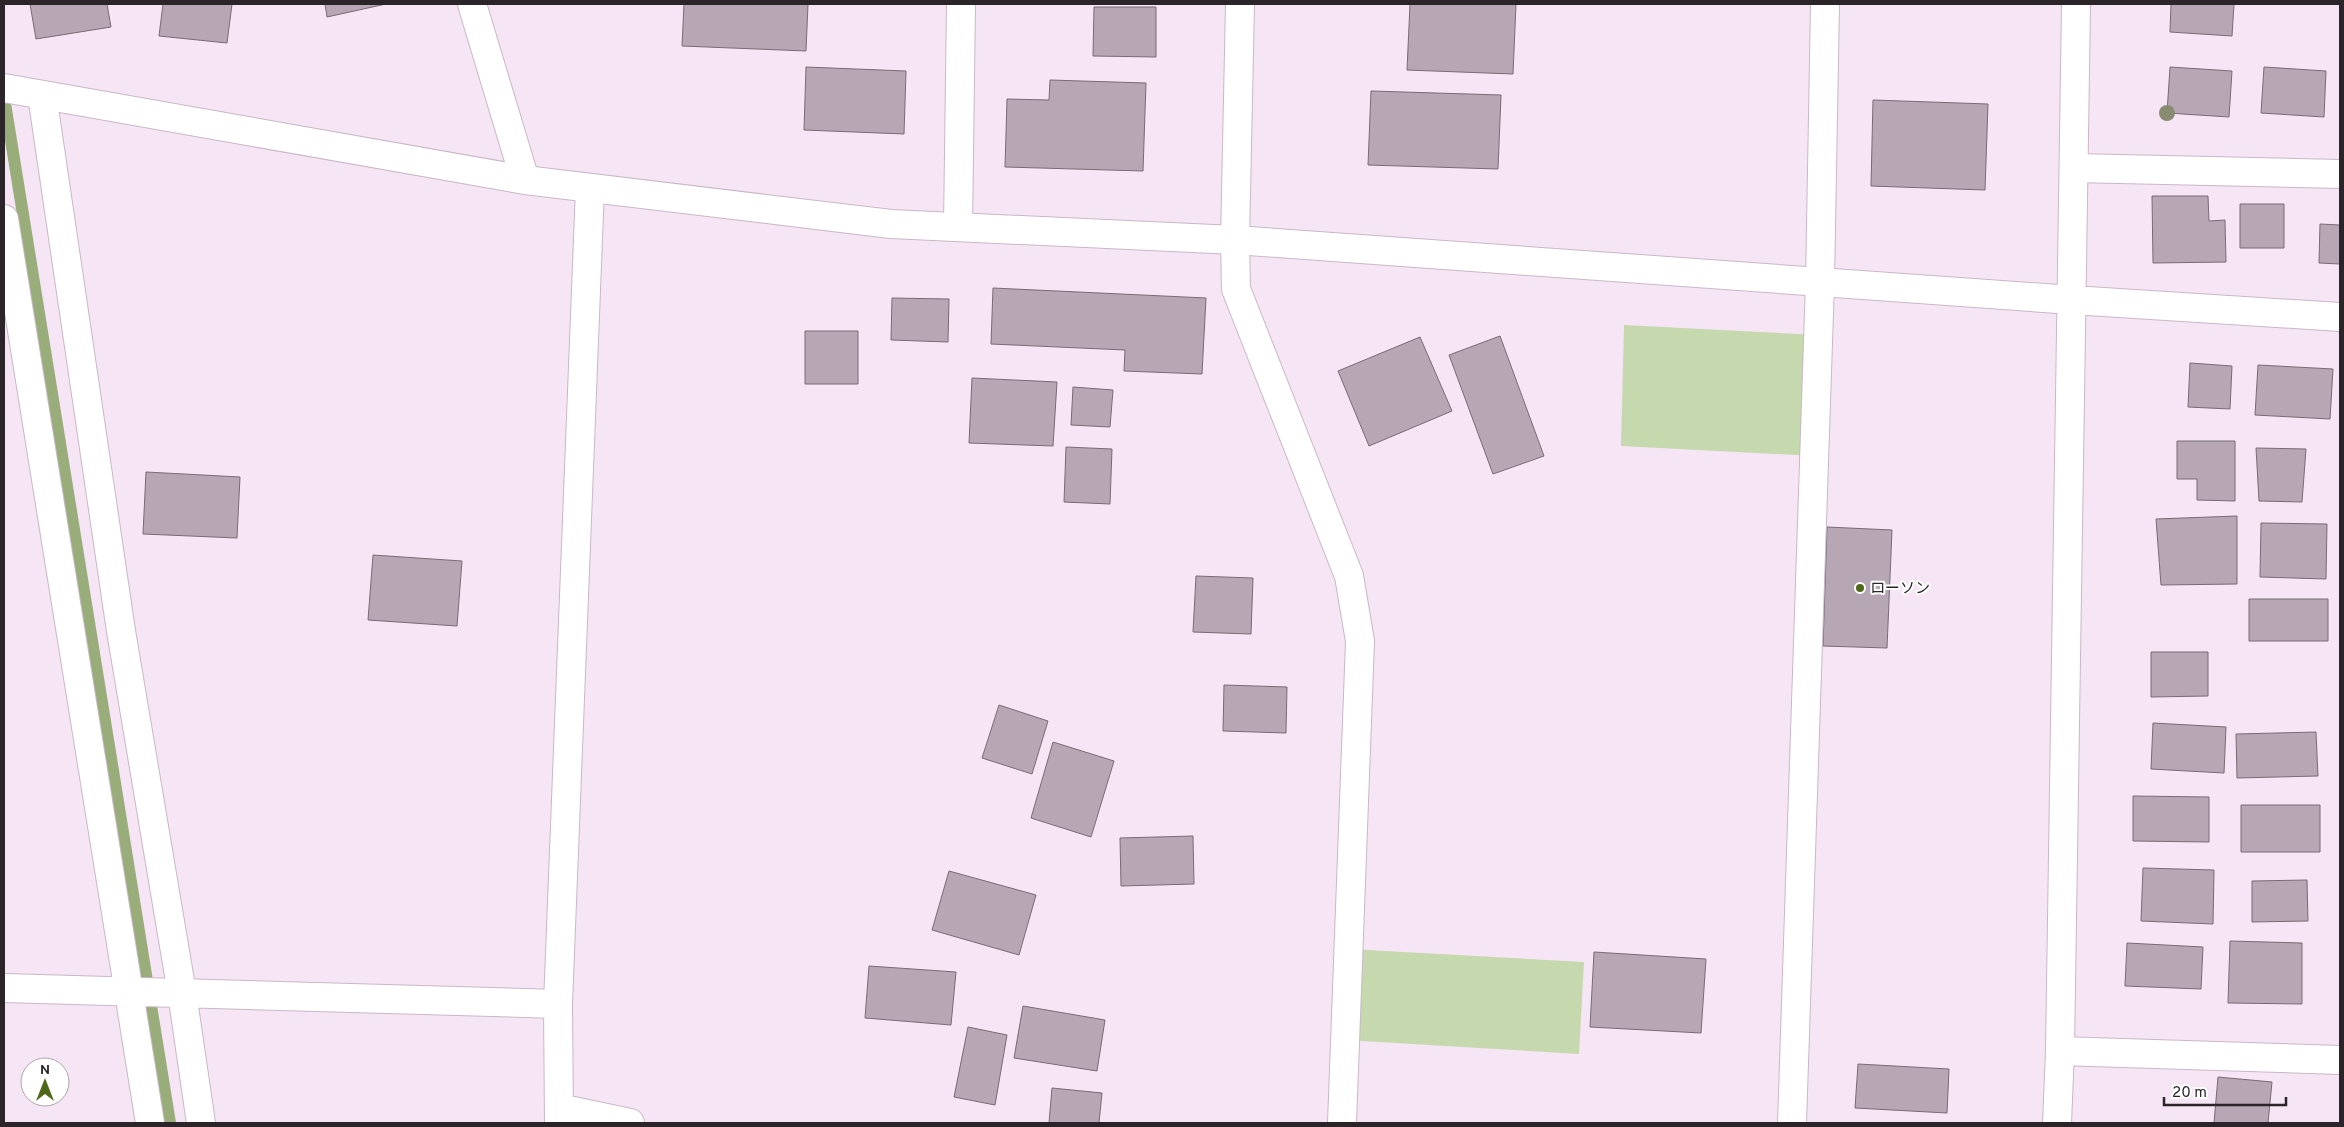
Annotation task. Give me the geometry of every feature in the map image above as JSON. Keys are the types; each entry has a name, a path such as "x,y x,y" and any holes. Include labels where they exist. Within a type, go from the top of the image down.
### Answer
{"street":[{"path":"472,4 525,180"},
{"path":"958,227 961,4"},
{"path":"1240,4 1235,240 1236,289 1349,576 1360,641 1342,1123"},
{"path":"1792,1123 1820,282 1825,4"},
{"path":"2057,1123 2060,1051 2076,4"},
{"path":"4,88 525,180 891,224 1235,240 2072,300 2340,317"},
{"path":"42,95 121,630 182,993 201,1123"},
{"path":"2074,168 2340,174"},
{"path":"590,188 558,1004 559,1116 630,1123"},
{"path":"4,219 150,1123"},
{"path":"4,988 558,1004"},
{"path":"2060,1051 2340,1060"}],"green space":[{"path":"1624,325 1818,335 1815,456 1621,446"},
{"path":"1349,949 1584,962 1579,1054 1345,1040"}],"building":[{"path":"30,4 107,4 111,27 36,39"},
{"path":"163,4 232,4 227,43 159,36"},
{"path":"325,4 386,4 327,17"},
{"path":"684,4 808,4 806,51 682,46"},
{"path":"1410,4 1516,4 1513,74 1407,70"},
{"path":"2171,4 2234,4 2232,36 2170,32"},
{"path":"1094,7 1156,7 1156,57 1093,56"},
{"path":"806,67 906,71 904,134 804,130"},
{"path":"2170,67 2232,71 2229,117 2167,113"},
{"path":"2264,67 2326,71 2324,117 2261,113"},
{"path":"1050,80 1146,83 1143,171 1005,167 1007,99 1049,100"},
{"path":"1371,91 1501,95 1498,169 1368,165"},
{"path":"1873,100 1988,104 1985,190 1871,186"},
{"path":"2152,196 2208,196 2209,221 2225,220 2226,262 2153,263"},
{"path":"2240,204 2284,204 2284,248 2240,248"},
{"path":"2320,224 2340,225 2340,264 2319,263"},
{"path":"993,288 1206,298 1202,374 1124,371 1125,350 991,344"},
{"path":"892,298 949,299 948,342 891,340"},
{"path":"805,331 858,331 858,384 805,384"},
{"path":"1500,336 1544,456 1493,474 1449,355"},
{"path":"1420,337 1452,411 1369,446 1338,371"},
{"path":"2190,363 2232,366 2230,409 2188,407"},
{"path":"2258,365 2333,369 2330,419 2255,415"},
{"path":"972,378 1057,382 1053,446 969,443"},
{"path":"1073,387 1113,390 1110,427 1071,425"},
{"path":"2177,441 2235,441 2235,501 2197,500 2197,479 2177,479"},
{"path":"1066,447 1112,449 1110,504 1064,502"},
{"path":"2256,448 2306,449 2302,502 2259,501"},
{"path":"146,472 240,477 237,538 143,534"},
{"path":"2237,516 2237,584 2161,585 2156,519"},
{"path":"2261,523 2327,524 2326,579 2260,577"},
{"path":"1827,527 1892,530 1887,648 1823,646"},
{"path":"373,555 462,561 457,626 368,620"},
{"path":"1196,576 1253,578 1251,634 1193,632"},
{"path":"2249,599 2328,599 2328,641 2249,641"},
{"path":"2151,652 2208,652 2208,696 2151,697"},
{"path":"1224,685 1287,687 1286,733 1223,731"},
{"path":"999,705 1048,721 1032,774 982,758"},
{"path":"2153,723 2226,727 2224,773 2151,769"},
{"path":"2316,732 2318,776 2237,778 2236,734"},
{"path":"1053,742 1114,761 1091,837 1031,818"},
{"path":"2133,796 2209,797 2209,842 2133,841"},
{"path":"2241,805 2320,805 2320,852 2241,852"},
{"path":"1193,836 1194,884 1121,886 1120,838"},
{"path":"2143,868 2214,870 2213,924 2141,921"},
{"path":"949,871 1036,895 1019,955 932,930"},
{"path":"2307,880 2308,921 2252,922 2252,881"},
{"path":"2230,941 2302,943 2302,1004 2228,1003"},
{"path":"2127,943 2203,947 2201,989 2125,986"},
{"path":"1594,952 1706,959 1701,1033 1590,1027"},
{"path":"869,966 956,972 951,1025 865,1018"},
{"path":"1023,1006 1105,1020 1097,1071 1014,1058"},
{"path":"968,1027 1007,1035 995,1105 954,1097"},
{"path":"1858,1064 1949,1069 1947,1113 1855,1108"},
{"path":"2218,1077 2272,1082 2268,1123 2214,1123"},
{"path":"1052,1088 1102,1093 1099,1123 1049,1123"}],"waterway":[{"path":"4,97 170,1123"}],"place":[{"name":"ローソン","path":"1860,588"}]}
